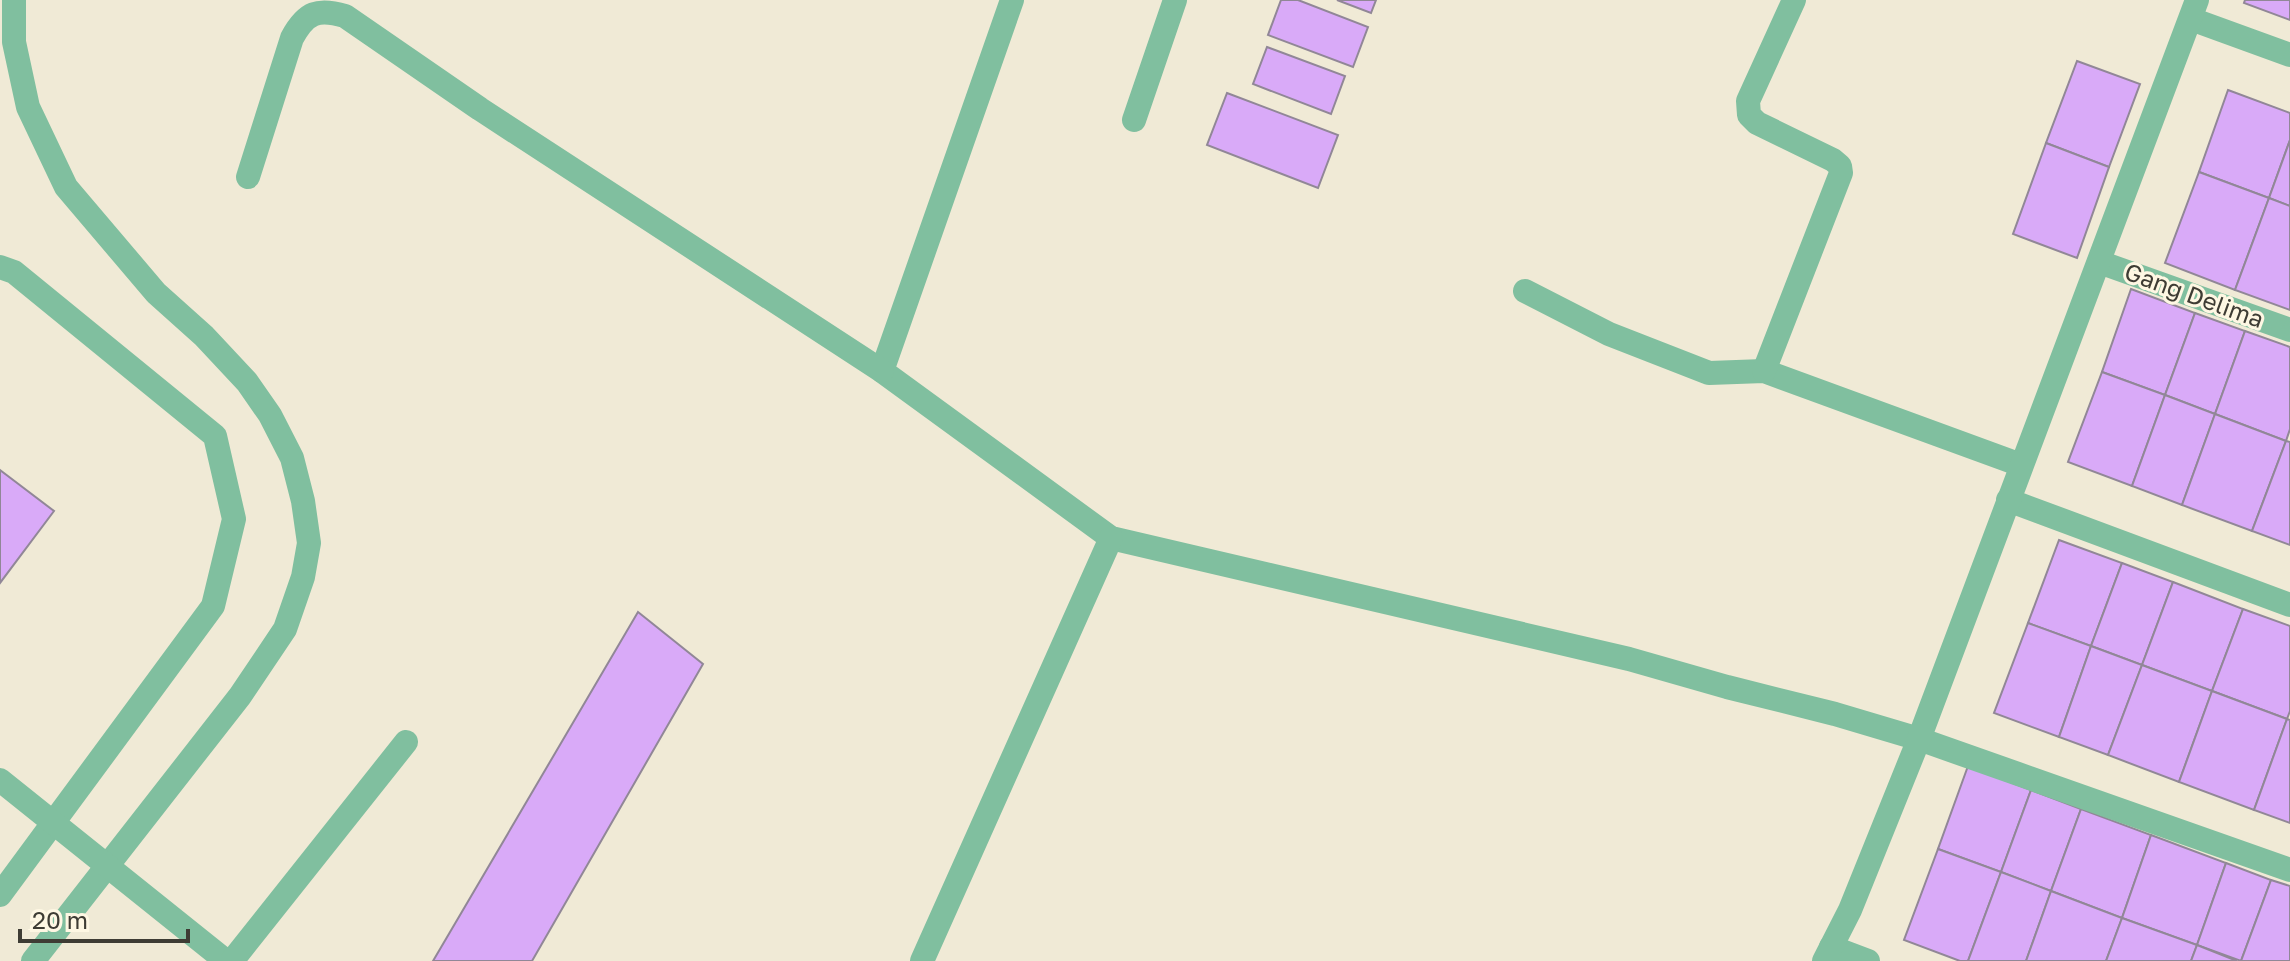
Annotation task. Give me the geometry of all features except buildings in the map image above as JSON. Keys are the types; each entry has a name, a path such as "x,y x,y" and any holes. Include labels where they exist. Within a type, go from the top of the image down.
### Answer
{"street":[{"path":"14,0 14,42 28,107 66,187 156,293 204,336 247,382 270,415 292,458 309,543 303,577 285,629 240,696 33,961"},
{"path":"882,371 1012,0"},
{"path":"1134,120 1175,0"},
{"path":"1764,371 1841,173 1840,166 1833,160 1757,123 1749,115 1748,101 1794,0"},
{"path":"1868,961 1828,954 1850,910 1919,739 2194,9 2290,55"},
{"path":"248,177 292,38 299,25 311,14 327,11 345,16 480,109 882,371 1111,538 1629,659 1835,714 1919,739 2290,870"},
{"name":"Gang Delima","path":"2099,262 2290,330"},
{"path":"0,267 14,272 215,436 234,519 213,606 0,895"},
{"path":"1525,291 1609,334 1709,373 1764,371 2021,465"},
{"path":"2008,500 2290,605"},
{"path":"922,961 1111,538"},
{"path":"232,961 406,742"},
{"path":"0,780 226,961"}]}
